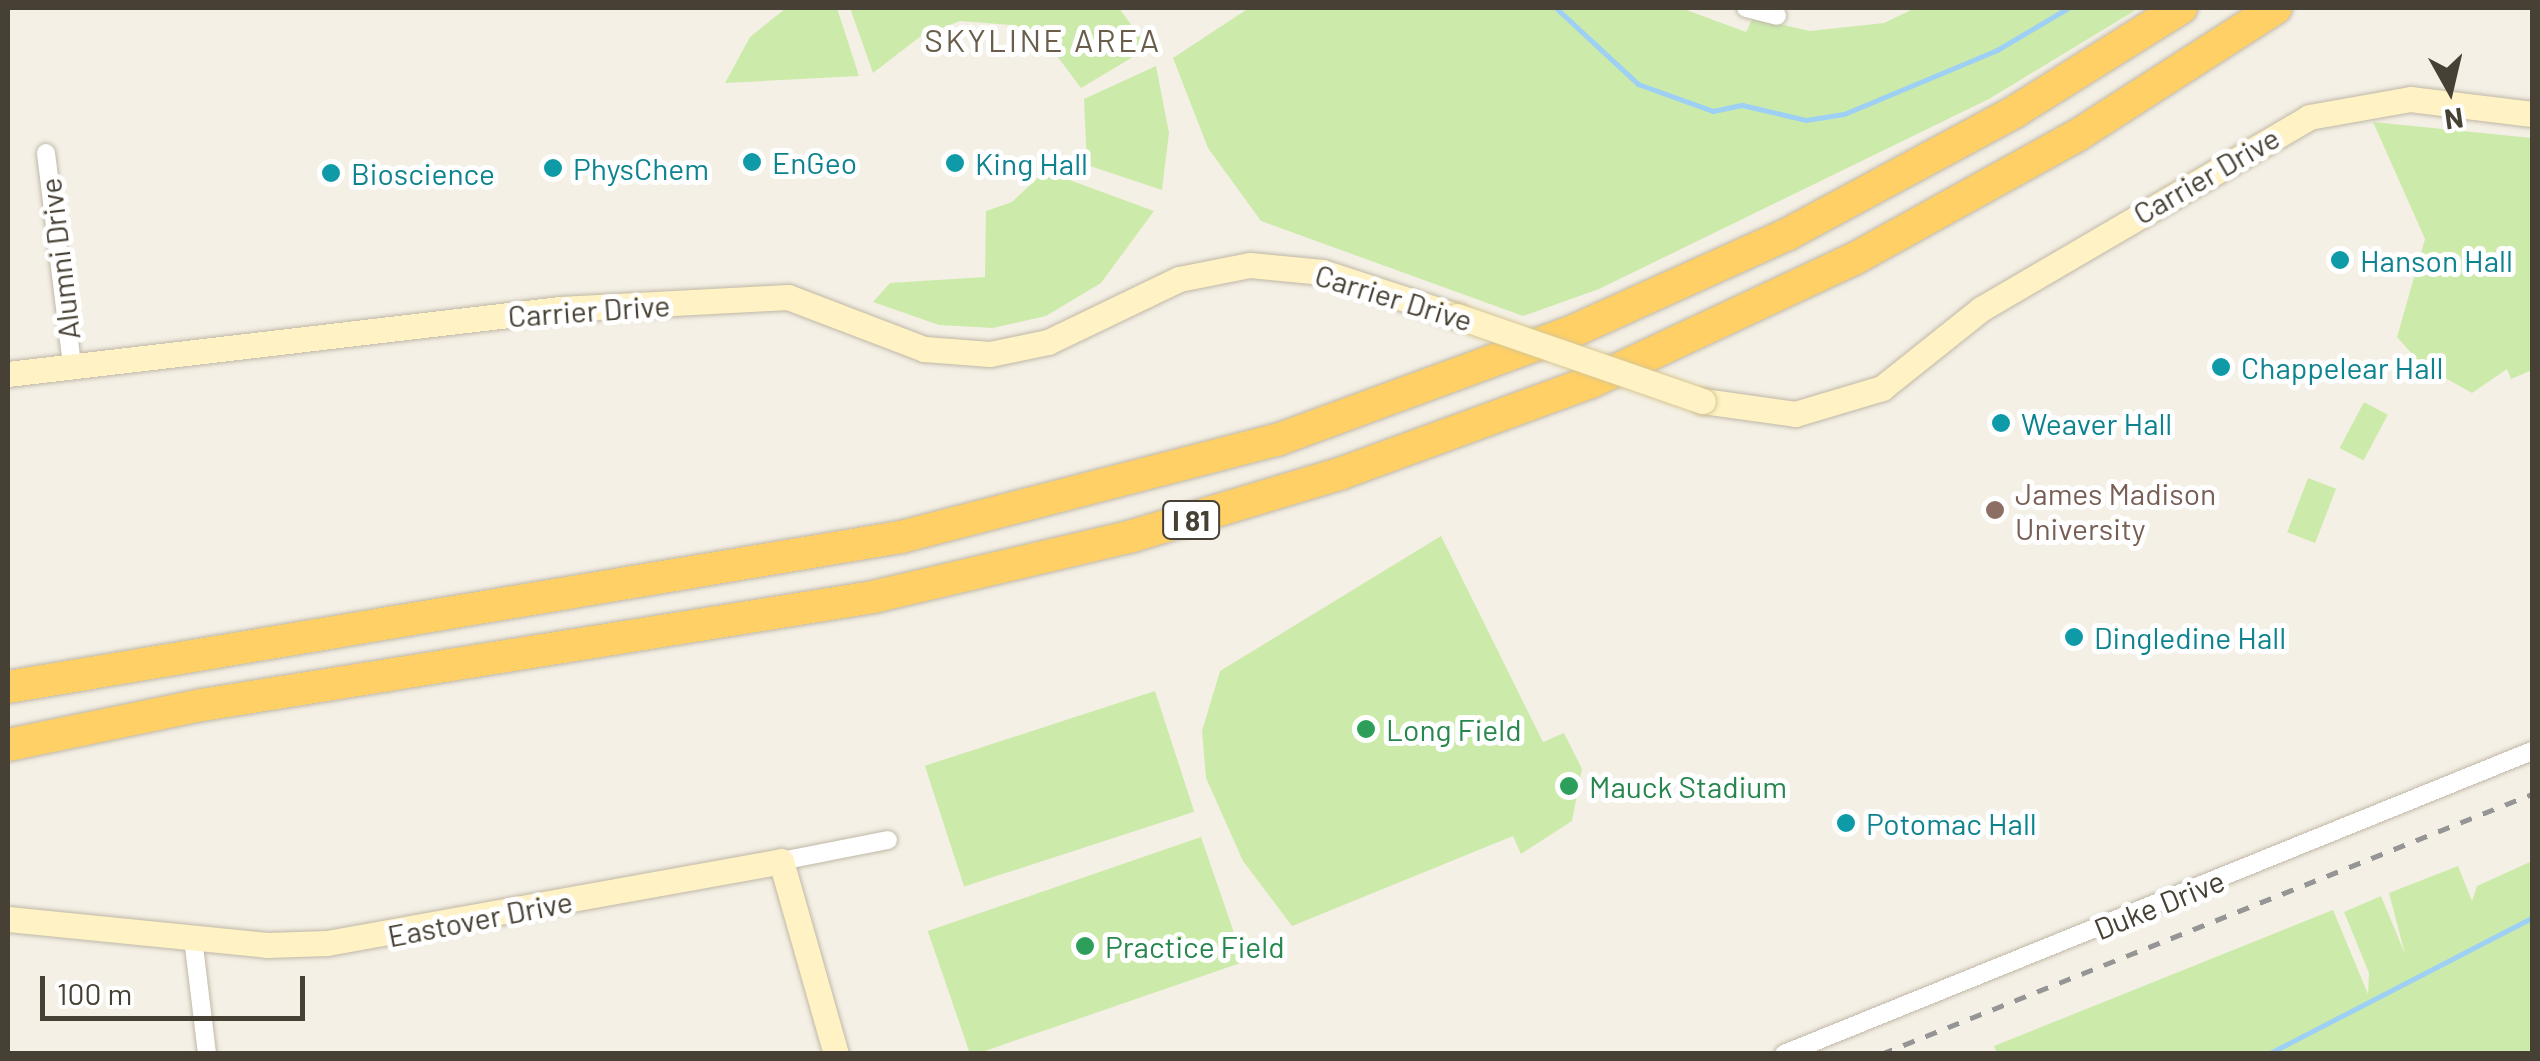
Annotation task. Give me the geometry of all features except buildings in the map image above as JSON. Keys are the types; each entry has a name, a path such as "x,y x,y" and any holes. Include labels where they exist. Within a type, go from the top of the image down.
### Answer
{"highway":[{"name":"I 81","path":"8,687 901,538 1276,440 1538,345 1770,242 2016,111 2181,8"},
{"name":"I 81","path":"8,746 202,704 889,594 1342,474 1592,382 1840,266 2055,148 2276,8"}],"street":[{"path":"1746,8 1777,16"},
{"name":"Carrier Drive","path":"8,374 545,310 788,297 924,349 1002,353 1060,338 1159,286 1250,265 1323,272 1704,400 1796,414 1882,388 1982,309 2309,117 2410,99 2532,114"},
{"name":"Alumni Drive","path":"46,152 72,366"},
{"name":"Duke Drive","path":"1784,1054 2532,751"},
{"name":"Eastover Drive","path":"8,918 267,945 368,938 888,840"},
{"path":"781,860 836,1054"},
{"path":"193,938 206,1054"}],"green space":[{"path":"786,8 837,8 859,76 725,83 750,37"},
{"path":"850,8 1119,8 1148,48 1081,88 1057,56 1011,25 960,21 921,36 873,73"},
{"path":"1249,8 1681,8 1746,32 1753,18 1810,31 1884,23 1915,8 2139,8 1989,99 1599,289 1523,316 1261,221 1208,148 1173,58"},
{"path":"1156,66 1169,133 1162,190 1087,165 1084,99"},
{"path":"2373,122 2532,138 2532,370 2511,379 2507,369 2472,393 2422,365 2397,337 2425,239"},
{"path":"1045,171 1154,211 1101,283 1046,316 993,328 939,325 873,302 890,283 985,277 986,211 1012,202"},
{"path":"2364,402 2388,415 2363,461 2340,448"},
{"path":"2308,478 2336,489 2315,543 2287,532"},
{"name":"Long Field","path":"1441,536 1543,742 1564,733 1582,769 1572,821 1521,854 1513,836 1292,926 1243,861 1206,778 1202,731 1220,671"},
{"name":"Practice Field","path":"1155,691 1194,812 964,887 925,766"},
{"name":"Practice Field","path":"1201,837 1244,962 970,1054 928,931"},
{"path":"2532,861 2532,1053 1997,1054 1994,1046 2333,910 2368,994 2369,973 2344,912 2381,896 2405,954 2389,893 2458,866 2472,901 2477,886"}],"waterway":[{"path":"1556,8 1638,84 1713,111 1742,105 1806,120 1844,114 1997,50 2068,8"},
{"path":"2268,1054 2532,918"}],"railway":[{"path":"1881,1054 2532,794"}],"place":[{"name":"EnGeo","path":"752,162"},
{"name":"King Hall","path":"955,163"},
{"name":"PhysChem","path":"553,168"},
{"name":"Bioscience","path":"331,173"},
{"name":"Hanson Hall","path":"2340,260"},
{"name":"Chappelear Hall","path":"2221,367"},
{"name":"Weaver Hall","path":"2001,423"},
{"name":"James Madison University","path":"1995,510"},
{"name":"Dingledine Hall","path":"2074,637"},
{"name":"Long Field","path":"1366,729"},
{"name":"Mauck Stadium","path":"1569,786"},
{"name":"Potomac Hall","path":"1846,823"},
{"name":"Practice Field","path":"1085,946"}],"district":[{"name":"SKYLINE AREA","path":"1043,39"}]}
